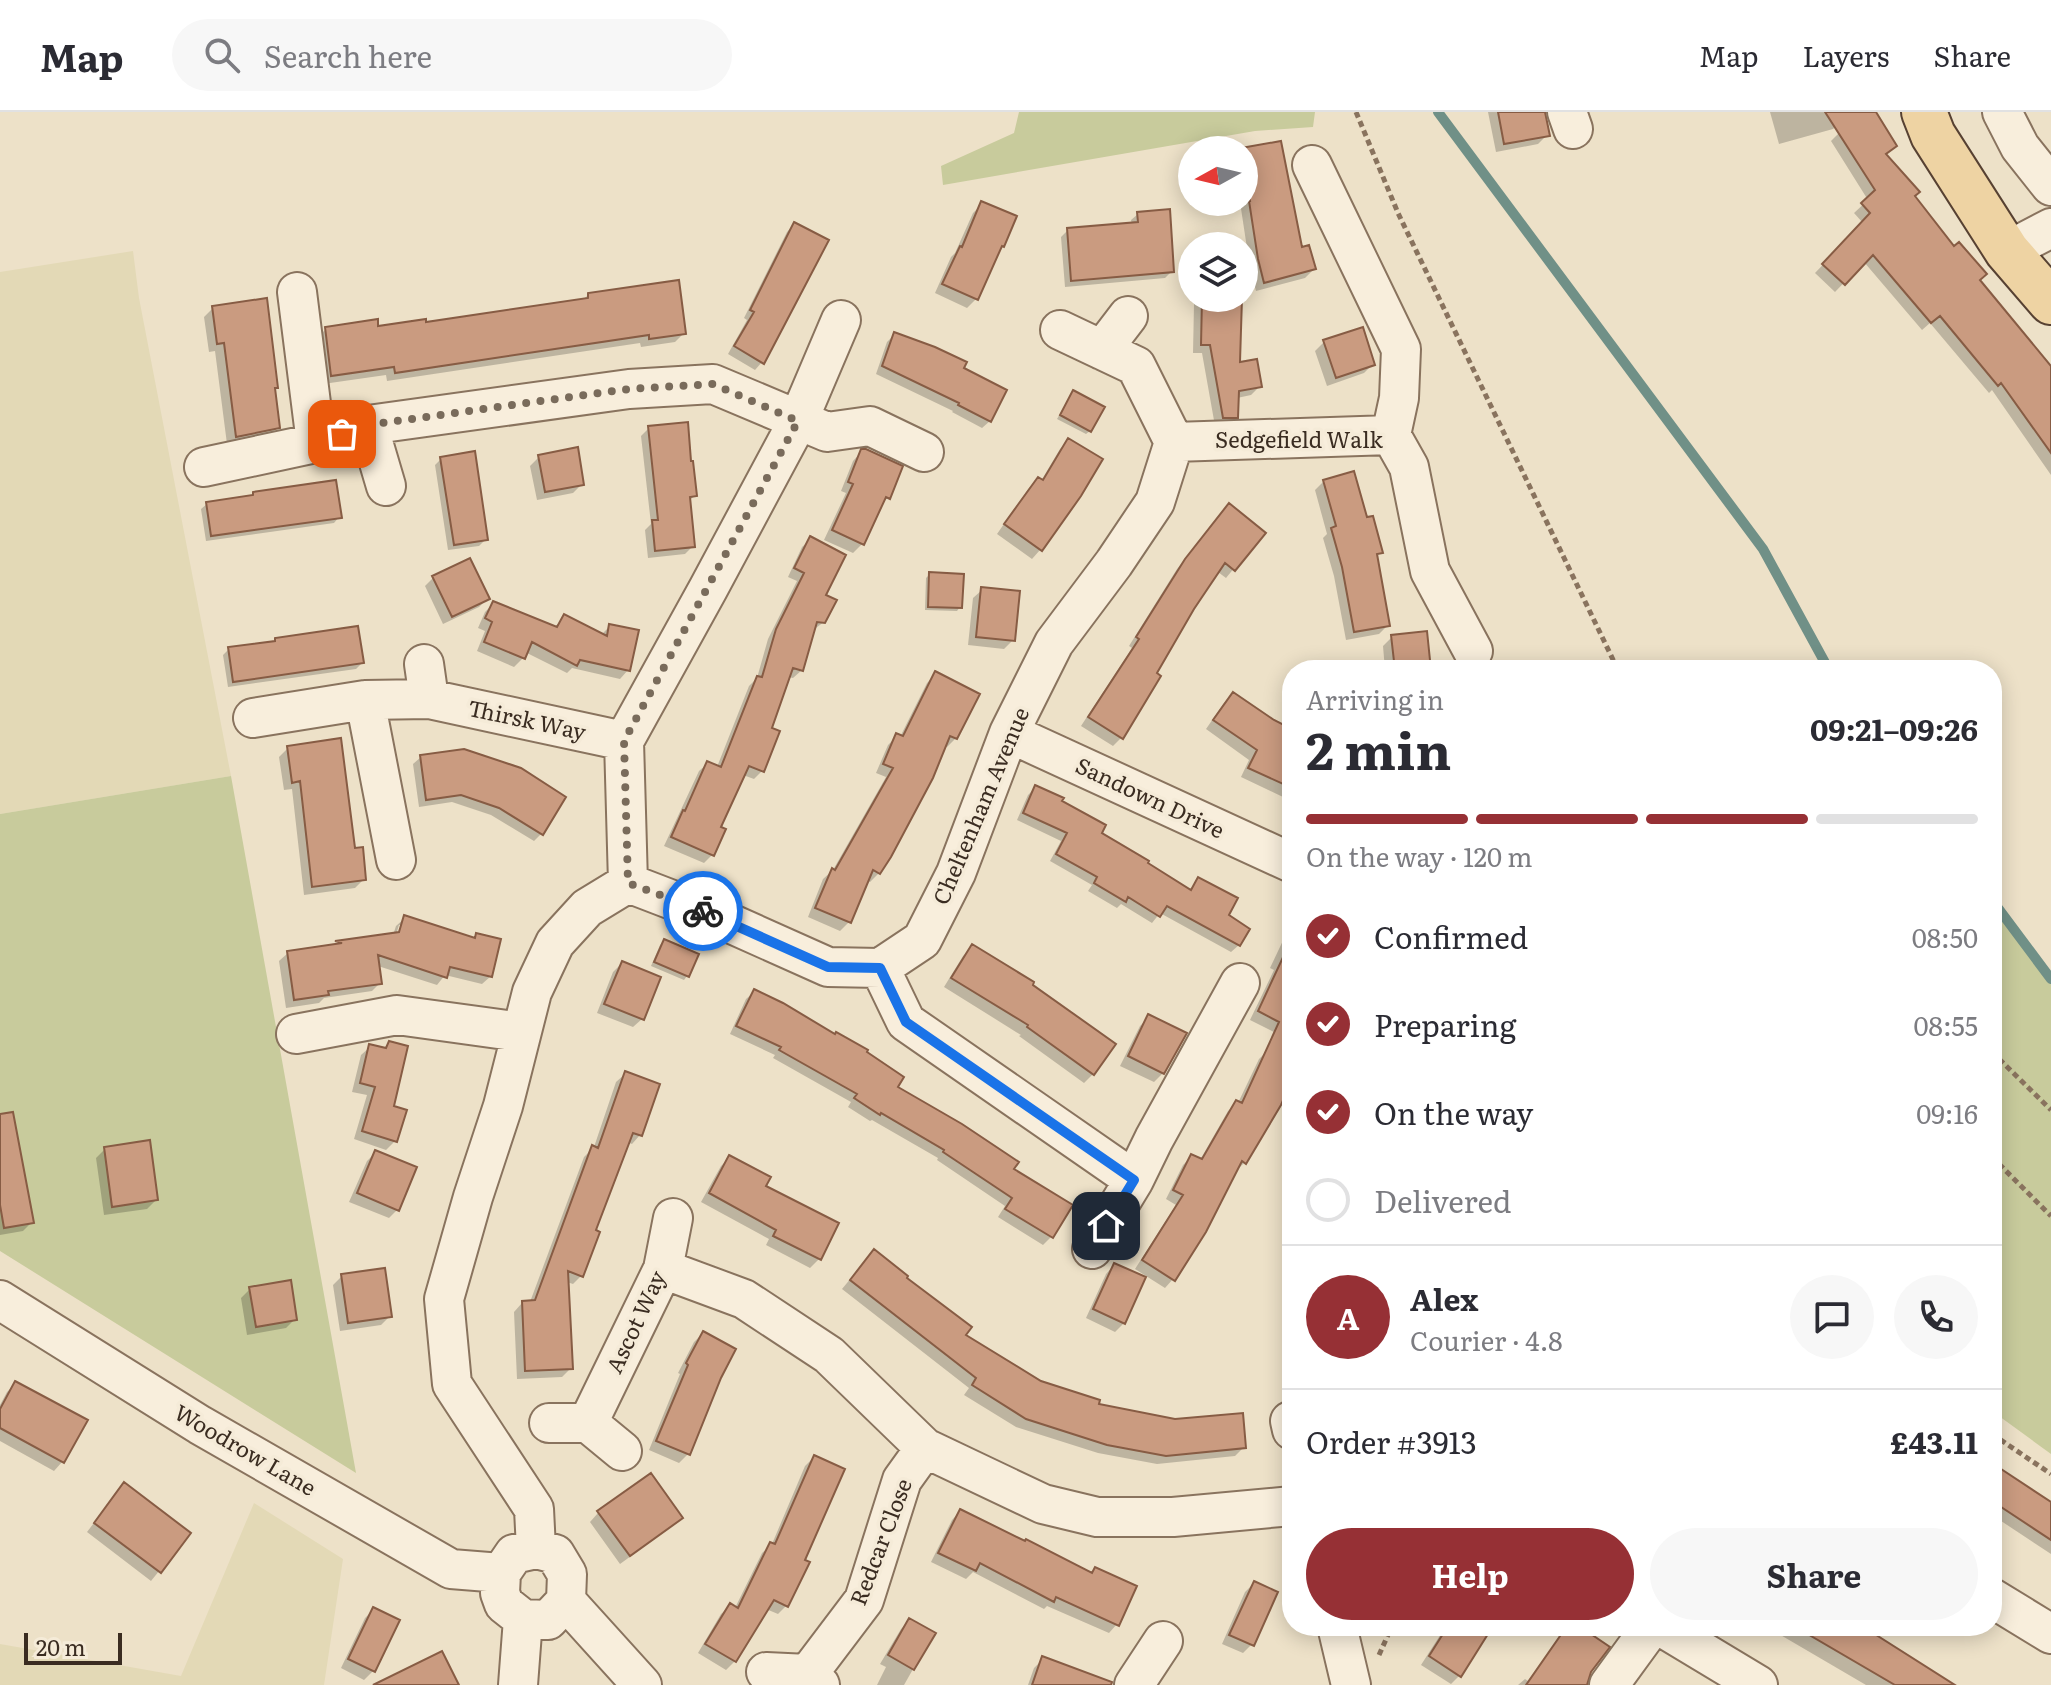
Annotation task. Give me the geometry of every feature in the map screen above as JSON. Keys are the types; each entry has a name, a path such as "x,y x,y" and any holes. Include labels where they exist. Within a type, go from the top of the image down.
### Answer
{"main road":[{"path":"1924,112 1933,135 2007,251 2051,302"}],"street":[{"path":"2002,112 2020,147 2051,186"},
{"path":"1312,165 1401,349 1400,451 1430,571 1473,651"},
{"path":"2007,251 2051,228"},
{"path":"297,292 316,443"},
{"path":"1102,350 1128,316"},
{"path":"628,883 624,741 798,421 841,320"},
{"path":"1060,330 1136,366 1174,442"},
{"path":"204,467 316,443 368,425 629,389 713,384 827,432 870,426 924,452"},
{"path":"368,425 386,486"},
{"name":"Sedgefield Walk","path":"1174,442 1400,451"},
{"name":"Cheltenham Avenue","path":"880,968 922,940 956,873 1009,733 1054,643 1155,502 1174,442"},
{"name":"Thirsk Way","path":"253,718 365,700 427,682 624,741"},
{"path":"365,700 396,860"},
{"name":"Sandown Drive","path":"1009,733 1282,858"},
{"path":"628,883 714,916 828,967 880,968 906,1022 1134,1180"},
{"path":"536,1549 534,1509 452,1384 444,1299 503,1106 532,992 555,943 587,908 628,883"},
{"path":"1092,1249 1134,1180 1240,983"},
{"path":"296,1034 397,1015 521,1032"},
{"name":"Ascot Way","path":"588,1423 663,1269 673,1218"},
{"path":"663,1269 744,1299 829,1355 925,1448 1043,1504 1097,1517 1173,1517 1282,1507"},
{"name":"Woodrow Lane","path":"0,1300 200,1425 451,1569 501,1573"},
{"path":"549,1423 588,1423 622,1451"},
{"name":"Redcar Close","path":"766,1672 814,1680 864,1600 902,1480 925,1448"},
{"path":"536,1549 555,1554 567,1574 566,1601 548,1620 523,1619 504,1604 500,1593 501,1573 514,1554 536,1549"},
{"path":"566,1601 642,1685"},
{"path":"2002,1604 2051,1634"},
{"path":"518,1685 523,1619"},
{"path":"1339,1636 1351,1685"},
{"path":"1609,1685 1645,1636"},
{"path":"1677,1636 1758,1685"},
{"path":"1134,1685 1163,1641"}],"path":[{"path":"1356,112 1398,213 1613,660"},
{"path":"2002,1062 2051,1110"},
{"path":"2002,1167 2051,1216"},
{"path":"2002,1441 2051,1474"}],"shaded area":[{"path":"133,251 139,298 231,776 0,814 0,272"},
{"path":"254,1503 343,1559 324,1685 0,1685 0,1644 181,1676"}],"green space":[{"path":"1019,112 1315,112 1313,127 1226,136 1178,136 1178,144 943,185 941,166 1014,133"},
{"path":"231,776 356,1473 0,1251 0,814"},
{"path":"2002,913 2051,979 2051,1454 2002,1418"}],"building":[{"path":"1498,112 1545,112 1550,136 1504,144"},
{"path":"1825,112 1876,112 1897,146 1886,154 1920,192 1915,196 1954,246 1959,242 1987,274 1980,280 2051,366 2051,453 2001,383 1998,386 1940,316 1931,323 1873,255 1845,285 1822,264 1870,213 1861,203 1875,190"},
{"path":"1281,141 1302,247 1309,245 1316,269 1264,283 1258,259 1258,232 1254,232 1251,216 1258,216 1258,145"},
{"path":"981,201 1017,216 978,300 942,284"},
{"path":"1170,209 1174,272 1071,281 1067,228 1138,222 1137,212"},
{"path":"794,222 829,240 764,364 734,346 754,312 750,310"},
{"path":"679,280 686,334 649,339 649,335 395,373 394,367 331,376 325,327 378,319 378,326 426,319 426,322 588,298 588,293"},
{"path":"267,298 280,428 236,437 224,343 217,344 212,306"},
{"path":"1202,312 1242,312 1240,362 1257,359 1262,387 1239,391 1238,418 1223,418 1210,345 1201,345"},
{"path":"1363,327 1375,365 1336,378 1323,340"},
{"path":"894,332 967,362 964,368 1007,390 991,422 882,366"},
{"path":"1073,390 1105,407 1091,432 1060,415"},
{"path":"688,422 697,496 690,497 695,547 655,551 652,520 658,520 648,426"},
{"path":"1068,438 1103,459 1042,551 1004,524 1038,477 1043,480"},
{"path":"578,447 584,485 545,492 538,455"},
{"path":"861,449 903,466 890,499 886,497 864,545 832,530 853,484 848,482"},
{"path":"475,451 488,540 454,545 440,457"},
{"path":"1354,471 1367,517 1373,516 1383,553 1377,554 1390,626 1354,632 1331,528 1336,526 1323,480"},
{"path":"336,480 342,518 211,536 206,502"},
{"path":"1229,503 1266,533 1235,571 1225,563 1194,609 1157,673 1161,676 1123,739 1088,717 1139,639 1136,637 1185,559"},
{"path":"810,536 846,555 826,595 837,600 825,623 817,622 803,671 793,668 772,728 780,731 764,772 749,766 721,827 726,829 714,856 671,837 707,761 721,767 757,676 762,677 776,629 804,573 794,568"},
{"path":"470,558 490,599 452,617 432,576"},
{"path":"929,572 964,574 962,608 928,607"},
{"path":"981,587 1020,591 1015,641 976,637"},
{"path":"493,601 557,627 564,614 607,636 609,624 639,630 630,671 580,660 577,666 532,642 525,659 484,642 492,622 485,618"},
{"path":"358,626 364,663 233,682 228,647"},
{"path":"1427,631 1430,660 1394,660 1391,635"},
{"path":"935,671 980,694 957,739 950,736 933,778 891,857 880,874 873,870 851,923 815,908 832,868 835,870 893,768 883,764 896,733 903,736"},
{"path":"1233,692 1282,724 1282,783 1248,768 1257,750 1213,720"},
{"path":"341,738 355,848 363,847 366,880 312,887 300,781 292,783 287,746"},
{"path":"464,749 521,768 566,797 543,835 499,808 461,795 426,800 420,755"},
{"path":"1035,785 1064,798 1062,801 1106,825 1102,833 1191,890 1198,877 1238,898 1229,915 1250,929 1240,946 1167,906 1160,917 1128,897 1126,902 1094,883 1097,877 1056,854 1067,833 1023,813"},
{"path":"404,915 475,938 476,933 501,939 492,977 450,967 447,978 378,955 382,984 328,991 329,995 294,1000 287,951 399,932"},
{"path":"664,939 699,954 689,977 654,962"},
{"path":"972,944 1034,982 1033,985 1116,1044 1094,1075 1028,1025 951,978"},
{"path":"1282,959 1282,1103 1246,1164 1242,1161 1206,1232 1175,1281 1142,1260 1183,1195 1173,1190 1191,1154 1202,1159 1236,1100 1242,1103 1279,1022 1258,1011"},
{"path":"622,961 661,977 644,1020 604,1004"},
{"path":"754,989 868,1050 904,1077 898,1087 1019,1162 1014,1169 1073,1205 1053,1238 1005,1209 1012,1198 944,1150 880,1115 854,1098 857,1094 779,1050 781,1047 736,1026"},
{"path":"1148,1014 1187,1033 1164,1074 1128,1056"},
{"path":"389,1041 408,1046 394,1106 407,1110 397,1142 362,1131 375,1087 360,1083 369,1044 386,1048"},
{"path":"625,1071 660,1084 642,1136 633,1133 596,1230 600,1232 583,1277 568,1271 573,1369 525,1371 522,1301 535,1300 592,1145 598,1148"},
{"path":"13,1112 34,1223 4,1228 0,1205 0,1114"},
{"path":"150,1140 158,1200 112,1207 104,1147"},
{"path":"375,1150 417,1167 399,1211 357,1193"},
{"path":"729,1155 771,1177 766,1186 839,1223 821,1260 773,1236 776,1230 709,1193"},
{"path":"874,1249 972,1327 966,1335 1041,1381 1100,1400 1099,1404 1175,1419 1243,1413 1246,1448 1166,1456 1107,1445 1026,1419 972,1385 976,1378 850,1280"},
{"path":"1114,1263 1146,1277 1125,1324 1093,1309"},
{"path":"385,1268 392,1317 348,1323 341,1274"},
{"path":"291,1280 297,1320 256,1327 249,1287"},
{"path":"703,1331 736,1349 690,1455 656,1441 688,1365 686,1363"},
{"path":"15,1381 88,1420 64,1463 0,1428 0,1409"},
{"path":"814,1455 845,1469 805,1560 810,1562 788,1607 774,1600 736,1662 705,1644 730,1603 738,1608 770,1542 775,1544"},
{"path":"2002,1470 2051,1502 2051,1540 2002,1508"},
{"path":"651,1473 683,1518 630,1556 597,1511"},
{"path":"124,1482 191,1533 161,1573 94,1523"},
{"path":"960,1509 1092,1573 1095,1567 1137,1586 1119,1626 1056,1597 1054,1602 980,1563 976,1571 938,1553"},
{"path":"1254,1581 1278,1592 1254,1646 1229,1635"},
{"path":"373,1607 400,1620 375,1672 348,1659"},
{"path":"909,1618 936,1633 914,1670 888,1655"},
{"path":"1442,1636 1487,1636 1461,1677 1429,1656"},
{"path":"1560,1636 1594,1636 1610,1647 1591,1672 1587,1685 1526,1685"},
{"path":"1811,1636 1878,1636 1955,1685 1895,1685"},
{"path":"442,1651 459,1685 373,1685"},
{"path":"1042,1656 1112,1682 1111,1685 1032,1685"}],"waterway":[{"path":"1438,112 1763,549 1824,660"},
{"path":"2002,913 2051,979"}],"way so far":[{"path":"342,434 368,425 599,393 713,384 798,421 624,741 628,883 703,911"}],"route":[{"path":"703,911 828,967 880,968 906,1022 1134,1180 1106,1226"}]}
